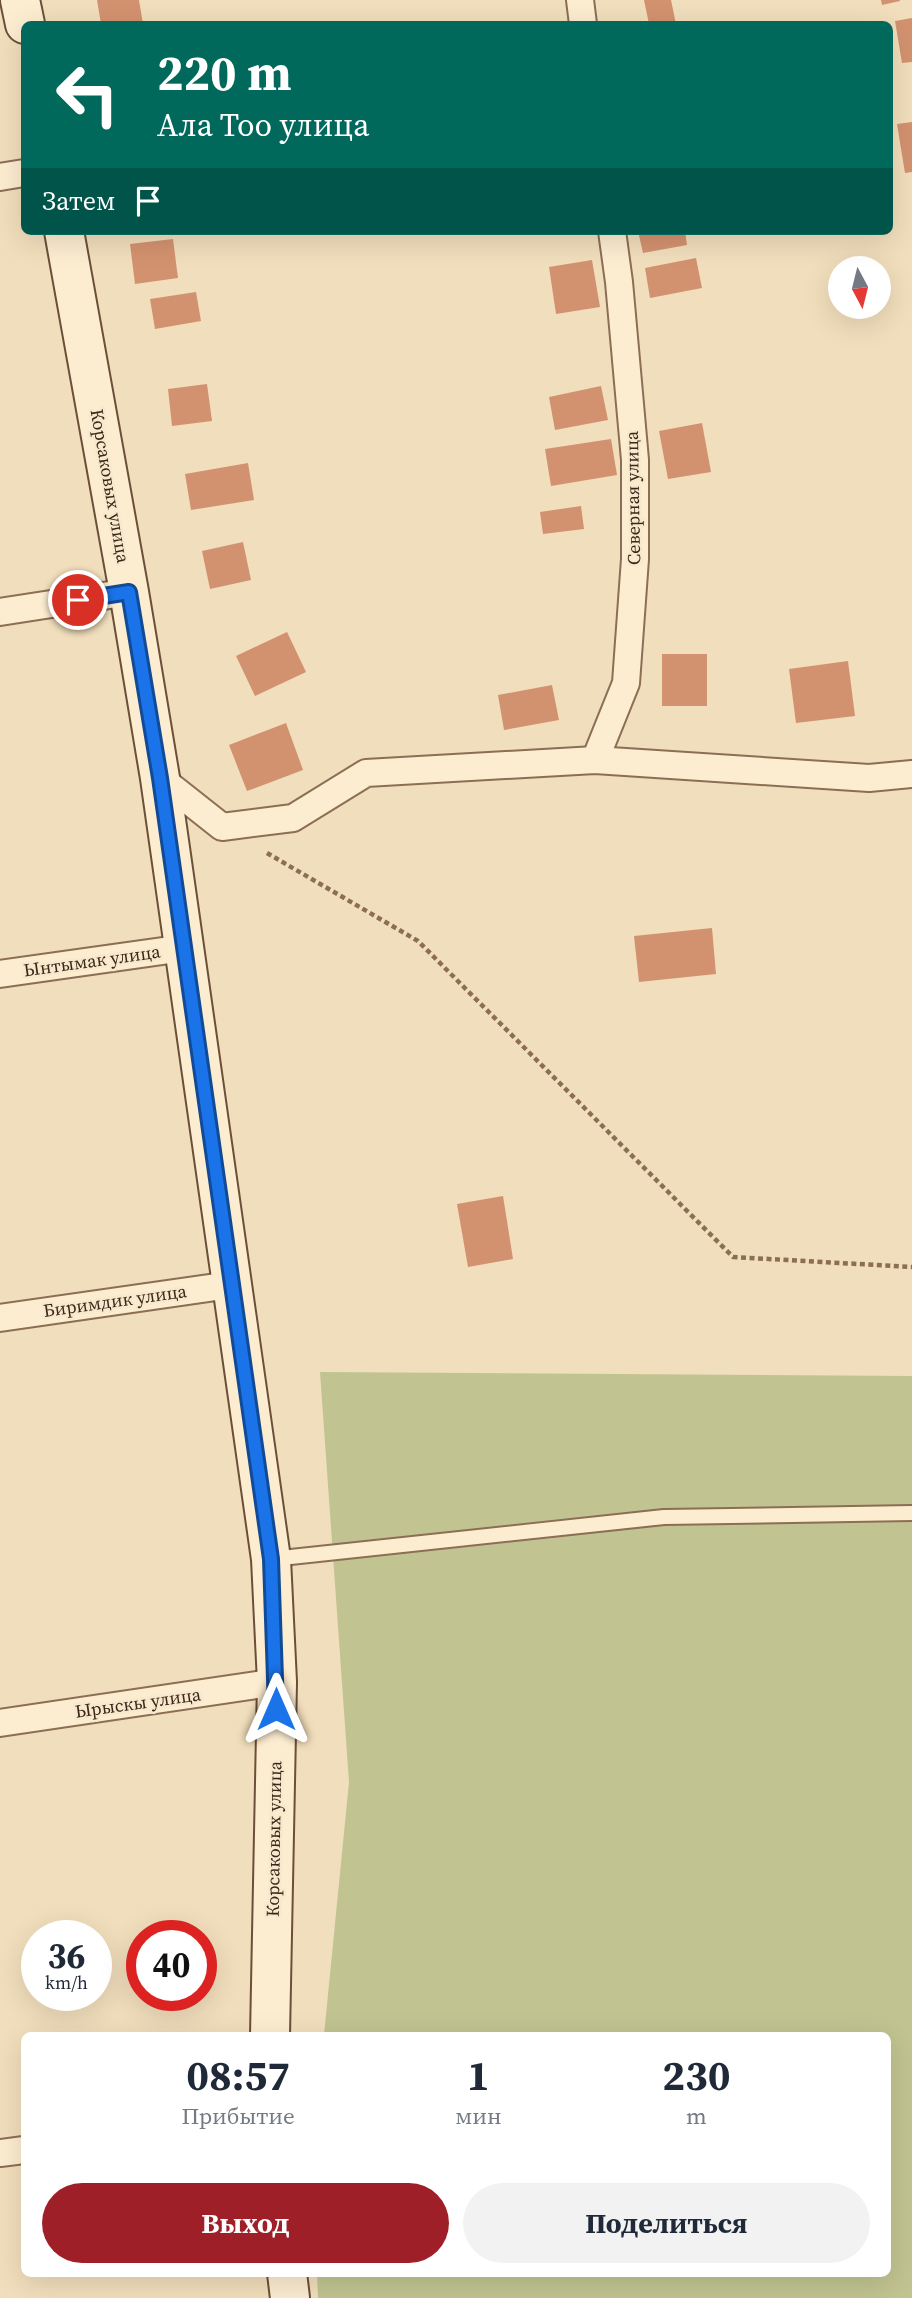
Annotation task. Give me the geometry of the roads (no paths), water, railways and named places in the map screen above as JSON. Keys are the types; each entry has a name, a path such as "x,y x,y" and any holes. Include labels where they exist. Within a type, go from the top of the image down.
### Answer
{"street":[{"path":"20,0 24,21"},
{"path":"580,0 583,21"},
{"path":"0,177 21,174"},
{"name":"Корсаковых улица","path":"65,235 160,778 271,1559 277,1682 270,2032"},
{"name":"Северная улица","path":"595,760 626,683 635,559 635,460 613,235"},
{"path":"0,611 129,592"},
{"path":"160,778 222,827 293,818 366,773 595,760 869,778 912,774"},
{"name":"Ынтымак улица","path":"0,974 184,948"},
{"name":"Биримдик улица","path":"0,1318 230,1285"},
{"name":"Ырыскы улица","path":"0,1723 277,1682"},
{"path":"0,2153 21,2150"},
{"path":"287,2277 290,2298"}],"lane":[{"path":"271,1559 664,1517 912,1513"}]}
